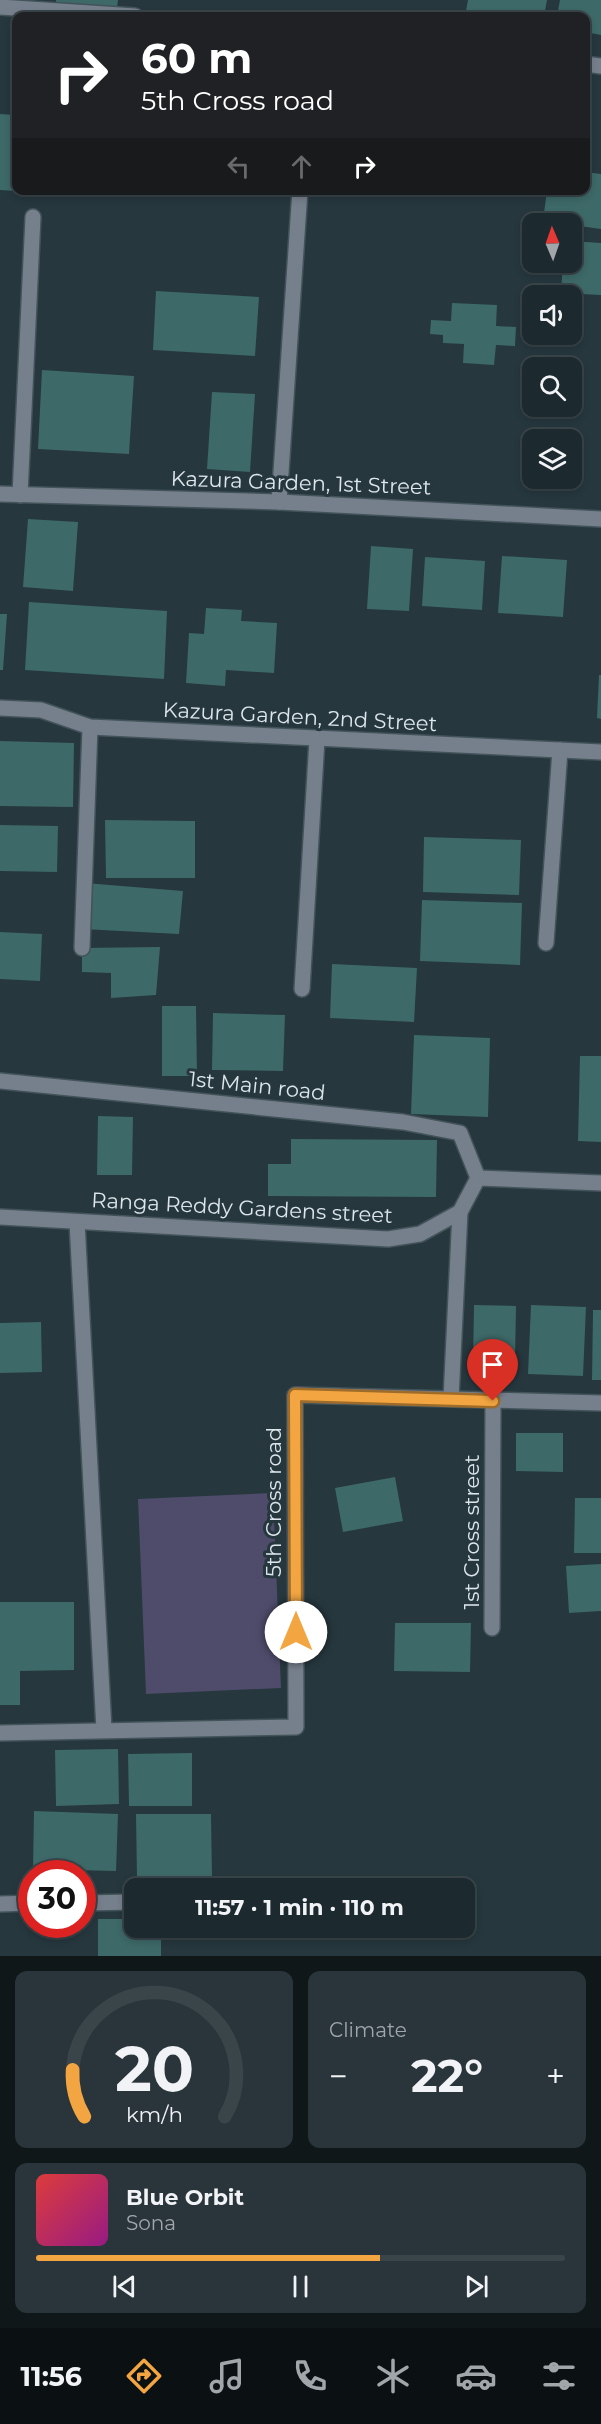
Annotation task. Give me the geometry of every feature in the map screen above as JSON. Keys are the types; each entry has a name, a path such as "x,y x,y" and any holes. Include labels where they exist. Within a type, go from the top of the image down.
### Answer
{"street":[{"path":"0,7 75,12"},
{"path":"279,502 300,195"},
{"path":"20,495 33,217"},
{"name":"Kazura Garden, 1st Street","path":"0,494 279,502 601,519"},
{"name":"Kazura Garden, 2nd Street","path":"0,708 41,710 90,727 601,752"},
{"path":"82,948 90,727"},
{"path":"302,989 317,739"},
{"path":"546,944 560,750"},
{"name":"1st Main road","path":"0,1081 403,1122 460,1133 478,1178"},
{"path":"451,1399 460,1212 478,1178 601,1183"},
{"name":"Ranga Reddy Gardens street","path":"0,1217 388,1239 420,1234 460,1212"},
{"path":"77,1221 104,1730"},
{"name":"5th Cross road","path":"0,1733 296,1726 295,1395 601,1403"},
{"name":"1st Cross street","path":"492,1628 493,1401"},
{"path":"96,1903 124,1902"},
{"path":"0,1904 18,1903"}],"shaded area":[{"path":"273,1493 281,1688 146,1694 138,1499"}],"building":[{"path":"56,0 118,0 117,8 56,3"},
{"path":"468,0 547,0 545,12 466,12"},
{"path":"560,0 601,0 601,35 590,33 590,12 558,12"},
{"path":"0,114 12,115 12,191 0,190"},
{"path":"590,173 601,174 601,229 582,226 582,213 544,213 546,195 590,195"},
{"path":"582,242 601,243 601,295 582,294 582,285 562,285 562,273 582,273"},
{"path":"156,291 259,297 255,356 153,350"},
{"path":"452,303 497,305 496,326 516,327 515,346 496,345 494,365 463,363 464,344 443,343 443,335 430,334 431,320 451,321"},
{"path":"42,370 134,376 129,454 38,449"},
{"path":"212,392 255,394 250,472 207,469"},
{"path":"28,519 78,522 73,591 23,587"},
{"path":"371,546 413,549 409,611 367,609"},
{"path":"502,556 567,560 563,617 498,613"},
{"path":"425,557 485,561 482,610 422,606"},
{"path":"29,602 167,611 164,679 25,670"},
{"path":"206,608 242,610 241,621 277,623 274,673 226,670 225,686 186,683 189,633 204,634"},
{"path":"0,614 7,614 3,670 0,670"},
{"path":"599,675 601,675 601,719 597,718"},
{"path":"0,741 74,743 73,807 0,806"},
{"path":"105,820 195,821 195,878 106,878"},
{"path":"0,825 58,826 57,872 0,871"},
{"path":"424,837 521,840 519,895 423,892"},
{"path":"85,883 183,891 179,934 82,929"},
{"path":"422,900 522,903 520,965 420,961"},
{"path":"0,932 42,934 40,981 0,979"},
{"path":"160,947 156,995 111,998 111,973 82,972 82,948"},
{"path":"332,964 417,968 414,1022 330,1018"},
{"path":"162,1006 196,1006 197,1076 162,1076"},
{"path":"213,1013 285,1015 283,1071 212,1070"},
{"path":"414,1035 490,1038 488,1117 411,1114"},
{"path":"580,1056 601,1056 601,1142 578,1141"},
{"path":"98,1116 133,1117 132,1175 97,1175"},
{"path":"291,1139 437,1140 436,1197 268,1196 268,1164 291,1164"},
{"path":"474,1305 516,1306 515,1362 473,1361"},
{"path":"531,1305 586,1307 583,1376 528,1374"},
{"path":"593,1310 601,1310 601,1380 592,1380"},
{"path":"41,1322 42,1372 0,1373 0,1323"},
{"path":"516,1433 563,1433 563,1472 516,1471"},
{"path":"395,1477 403,1521 343,1532 335,1488"},
{"path":"575,1498 601,1498 601,1553 574,1553"},
{"path":"601,1564 601,1611 569,1613 566,1566"},
{"path":"0,1602 74,1602 74,1670 20,1671 20,1705 0,1705"},
{"path":"395,1623 471,1623 470,1672 394,1671"},
{"path":"118,1749 119,1804 56,1806 55,1750"},
{"path":"192,1753 192,1806 129,1806 128,1754"},
{"path":"34,1811 118,1814 116,1871 96,1871 96,1860 33,1860"},
{"path":"136,1814 211,1814 212,1878 137,1878"},
{"path":"98,1919 124,1919 124,1938 161,1938 161,1956 98,1956"}],"route":[{"path":"296,1632 295,1395 493,1401"}]}
